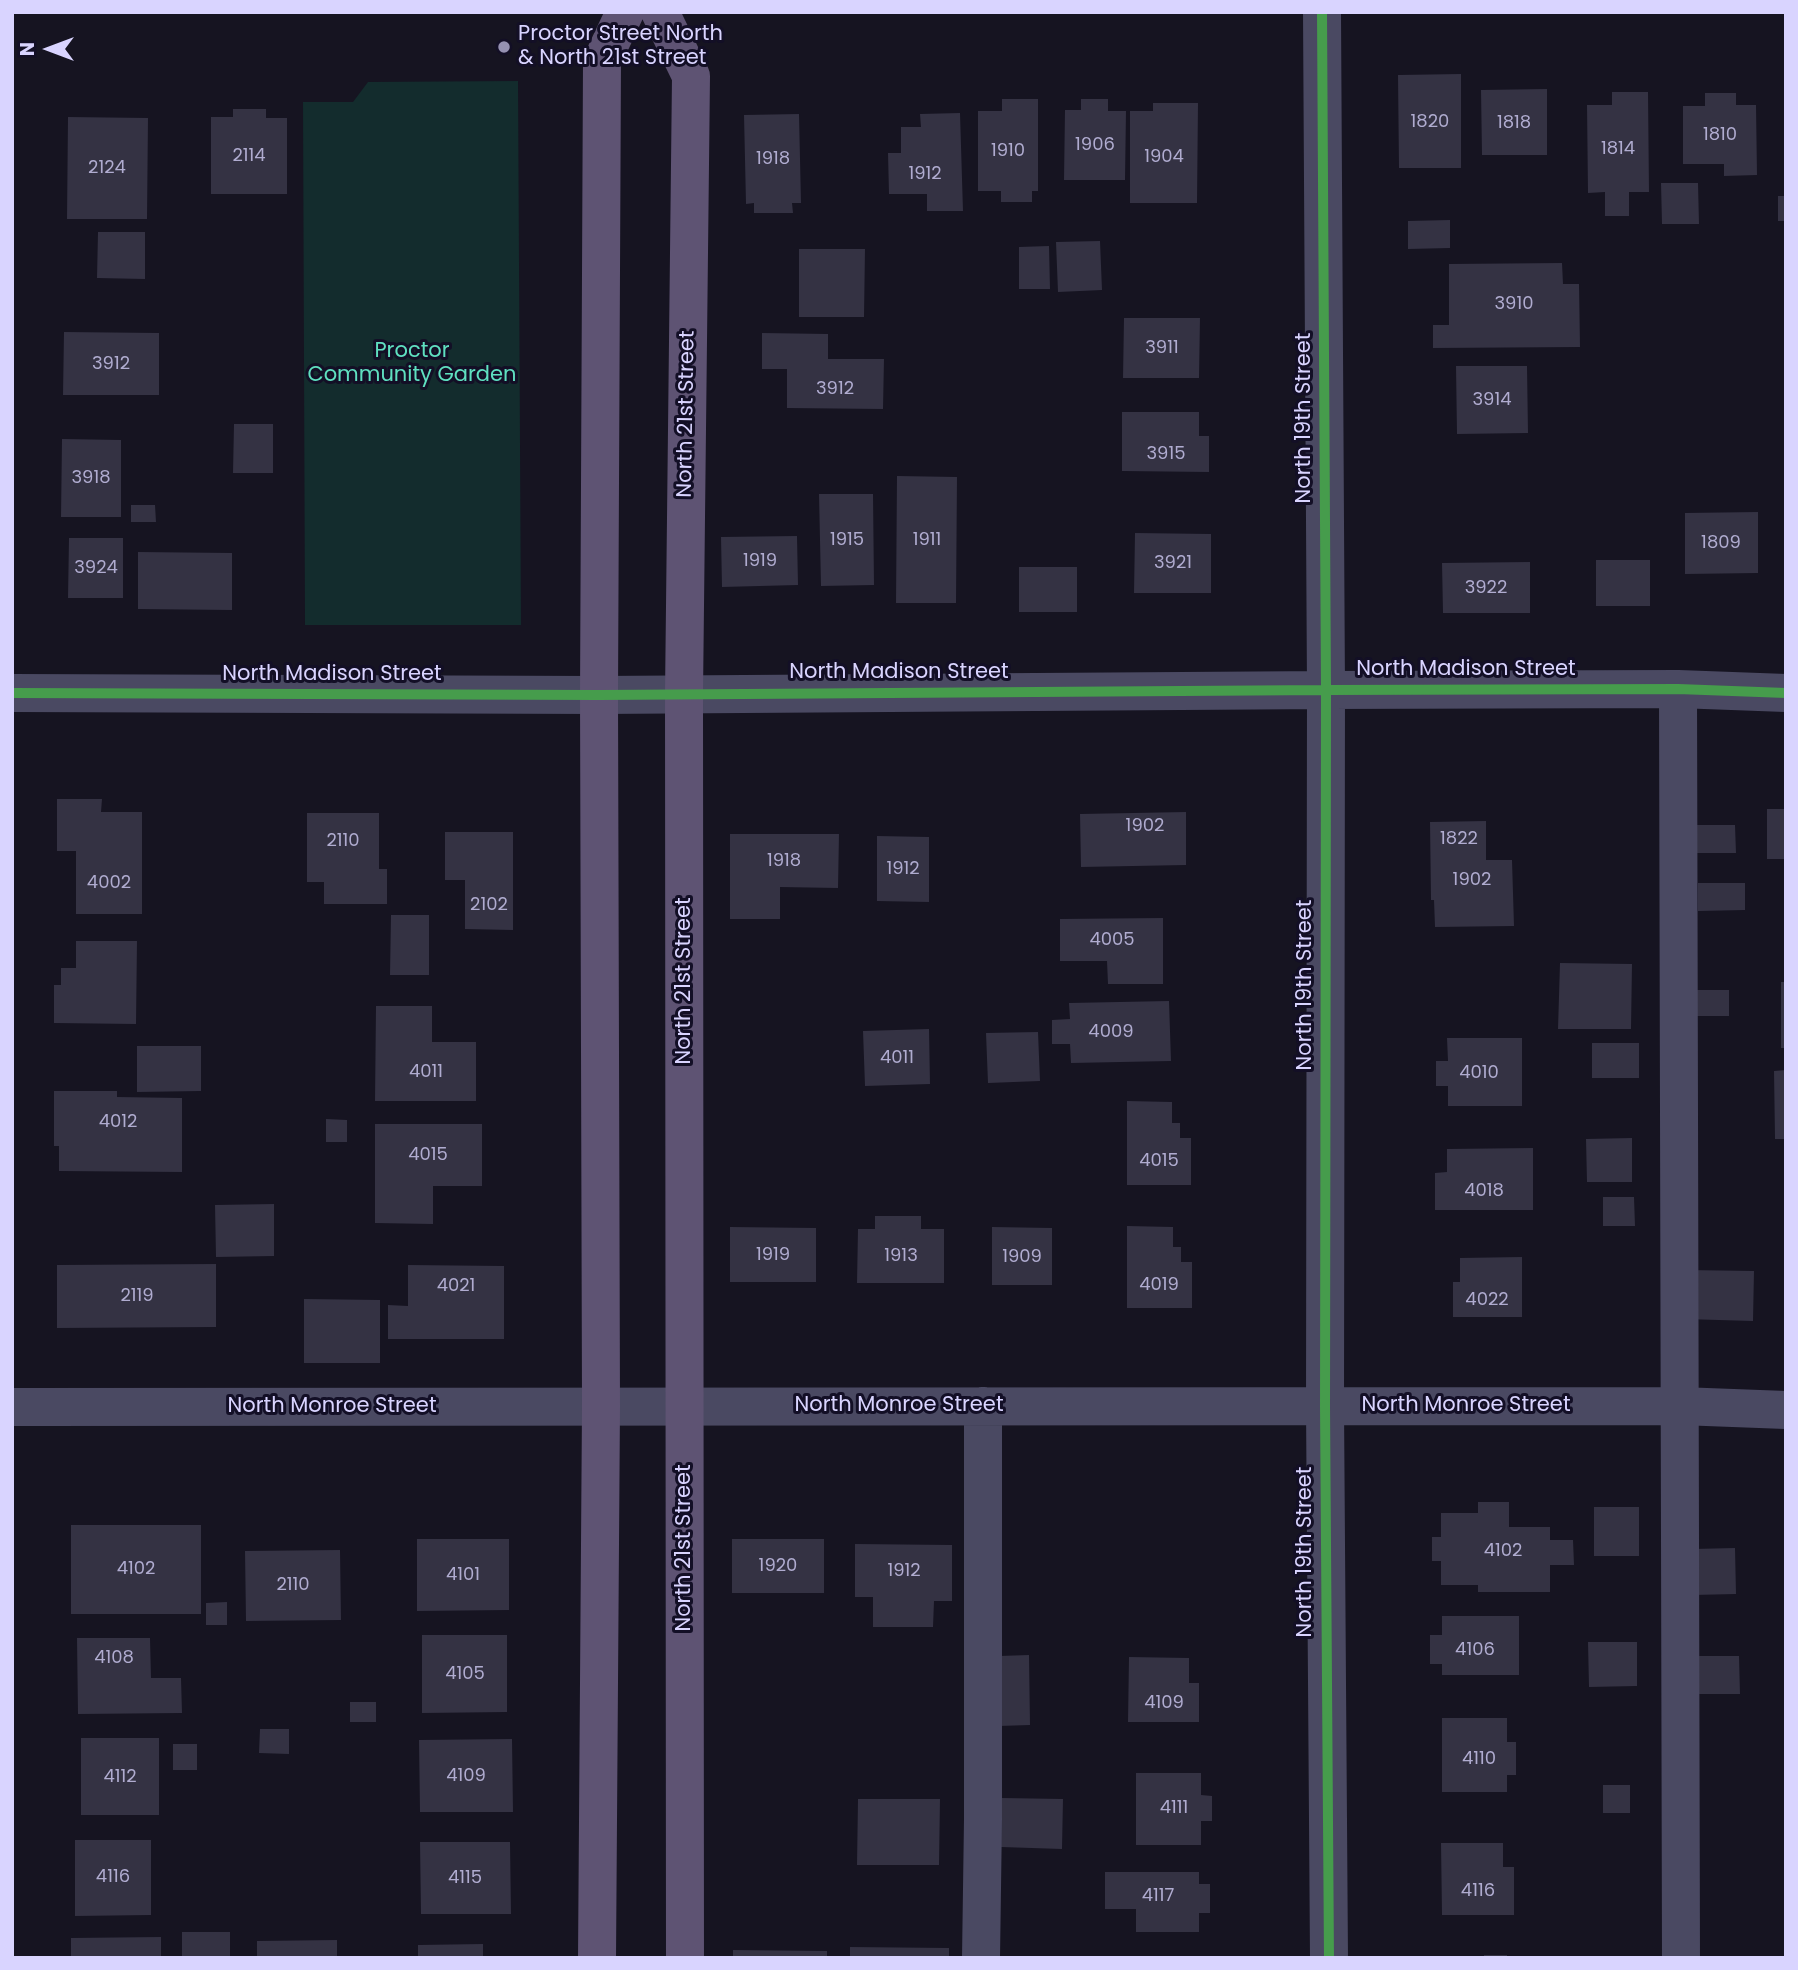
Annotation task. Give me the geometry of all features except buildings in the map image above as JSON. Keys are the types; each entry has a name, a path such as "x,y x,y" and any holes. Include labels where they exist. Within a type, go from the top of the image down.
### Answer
{"main road":[{"path":"597,1958 601,1406 601,61 625,12"},
{"name":"North 21st Street","path":"660,12 691,76 684,694 685,1958"}],"street":[{"name":"North 19th Street","path":"1322,12 1329,1958"},
{"name":"North Madison Street","path":"12,693 599,695 1678,689 1786,693"},
{"path":"1678,689 1681,1958"},
{"path":"981,1958 982,1406"},
{"name":"North Monroe Street","path":"12,1407 1680,1406 1786,1410"}],"green space":[{"name":"Proctor Community Garden","path":"518,81 521,625 305,625 303,102 353,102 368,82"}],"cycle path":[{"path":"1322,12 1329,1958"},
{"path":"12,693 599,695 1678,689 1786,693"}],"place":[{"name":"Proctor Street North & North 21st Street","path":"504,47"}]}
